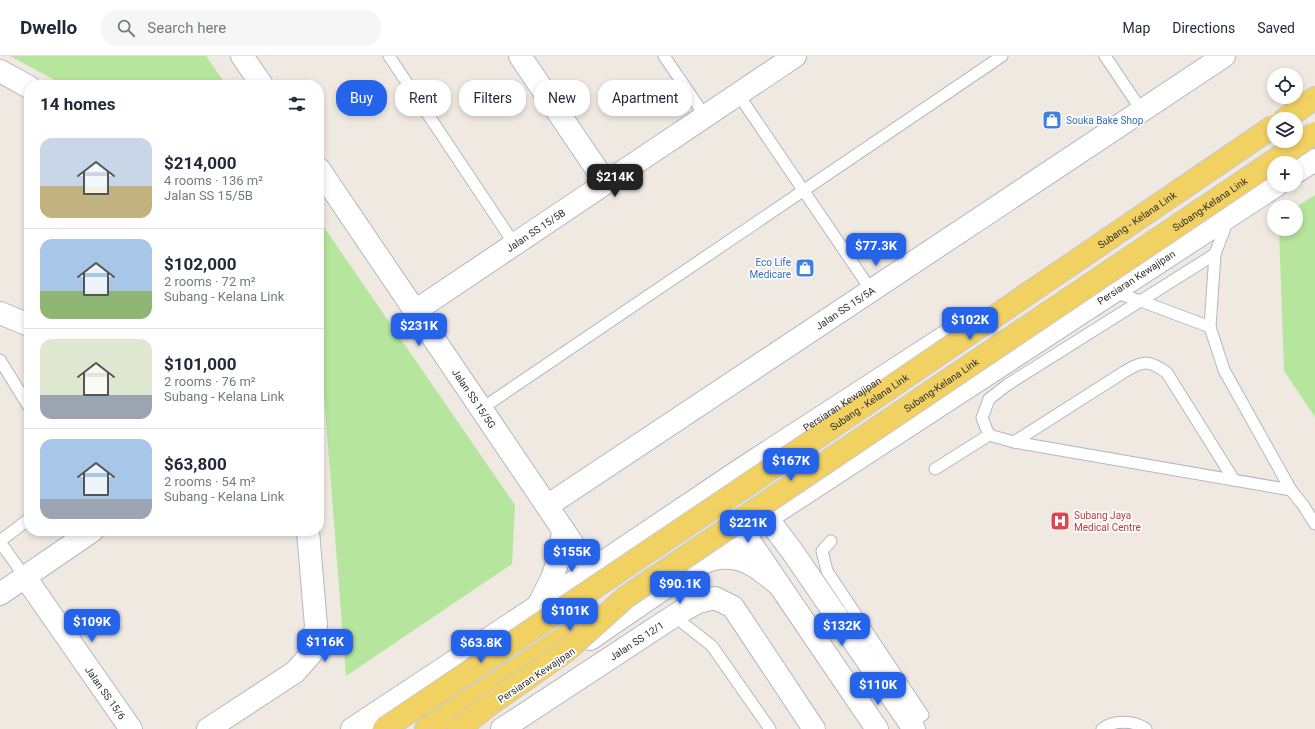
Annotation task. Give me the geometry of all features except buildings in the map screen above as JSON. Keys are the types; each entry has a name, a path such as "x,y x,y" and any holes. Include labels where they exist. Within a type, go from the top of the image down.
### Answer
{"main road":[{"path":"1295,112 1315,98"},
{"name":"Subang - Kelana Link","path":"384,729 762,474 1267,130"},
{"name":"Subang-Kelana Link","path":"626,597 1315,133"},
{"path":"426,729 626,597"},
{"path":"458,729 489,705 566,651 626,597"}],"street":[{"path":"242,56 259,80"},
{"path":"520,56 606,183"},
{"name":"Jalan SS 15/5B","path":"415,311 794,56"},
{"name":"Jalan SS 15/5A","path":"547,506 1224,56"},
{"path":"0,71 24,84"},
{"path":"1292,112 1315,98"},
{"name":"Persiaran Kewajipan","path":"352,729 591,571 740,470 1267,130"},
{"path":"1303,168 1315,160"},
{"name":"Jalan SS 15/5G","path":"324,176 591,571"},
{"name":"Persiaran Kewajipan","path":"458,729 744,533 1267,191"},
{"path":"0,313 24,324"},
{"path":"740,470 734,478 727,496 730,510 877,729"},
{"path":"487,640 530,622 720,495 737,488 749,496 792,551 912,726"},
{"path":"538,606 552,578 560,555 563,529"},
{"path":"0,594 85,536"},
{"path":"208,729 295,672 311,654 316,626 308,536"},
{"path":"702,562 721,558 740,559 758,568 779,585"},
{"name":"Jalan SS 15/6","path":"25,577 131,729"},
{"name":"Jalan SS 12/1","path":"521,729 680,619 698,602 715,598 733,607 814,729"},
{"name":"Jalan SS 12/1","path":"502,729 680,619 692,618 706,612 718,613 728,620 802,729"}],"lane":[{"path":"389,56 515,245"},
{"path":"664,56 705,116"},
{"path":"481,409 1002,56"},
{"path":"1105,56 1142,111"},
{"path":"738,94 871,290"},
{"path":"1230,216 1215,254 1210,327 1224,370 1291,490 1315,524"},
{"path":"990,435 982,418 989,399 1012,382 1215,254"},
{"path":"1113,292 1210,327"},
{"path":"0,360 24,399"},
{"path":"1014,442 1124,372 1136,365 1146,362 1157,365 1167,373 1234,480"},
{"path":"935,469 990,435 1014,442 1291,490"},
{"path":"24,524 0,542 25,577"},
{"path":"831,541 822,551 827,571 923,715 912,726"},
{"path":"680,619 712,646 770,729"},
{"path":"1102,729 1116,723 1130,722 1146,729"}],"green space":[{"path":"10,56 206,56 223,80 55,80"},
{"path":"1315,195 1315,417 1284,371 1279,236 1303,236 1303,203"},
{"path":"324,227 515,505 512,564 346,676 324,395"}],"place":[{"name":"Souka Bake Shop","path":"1052,120"},
{"name":"Eco Life Medicare","path":"805,268"},
{"name":"Subang Jaya Medical Centre","path":"1060,521"}]}
